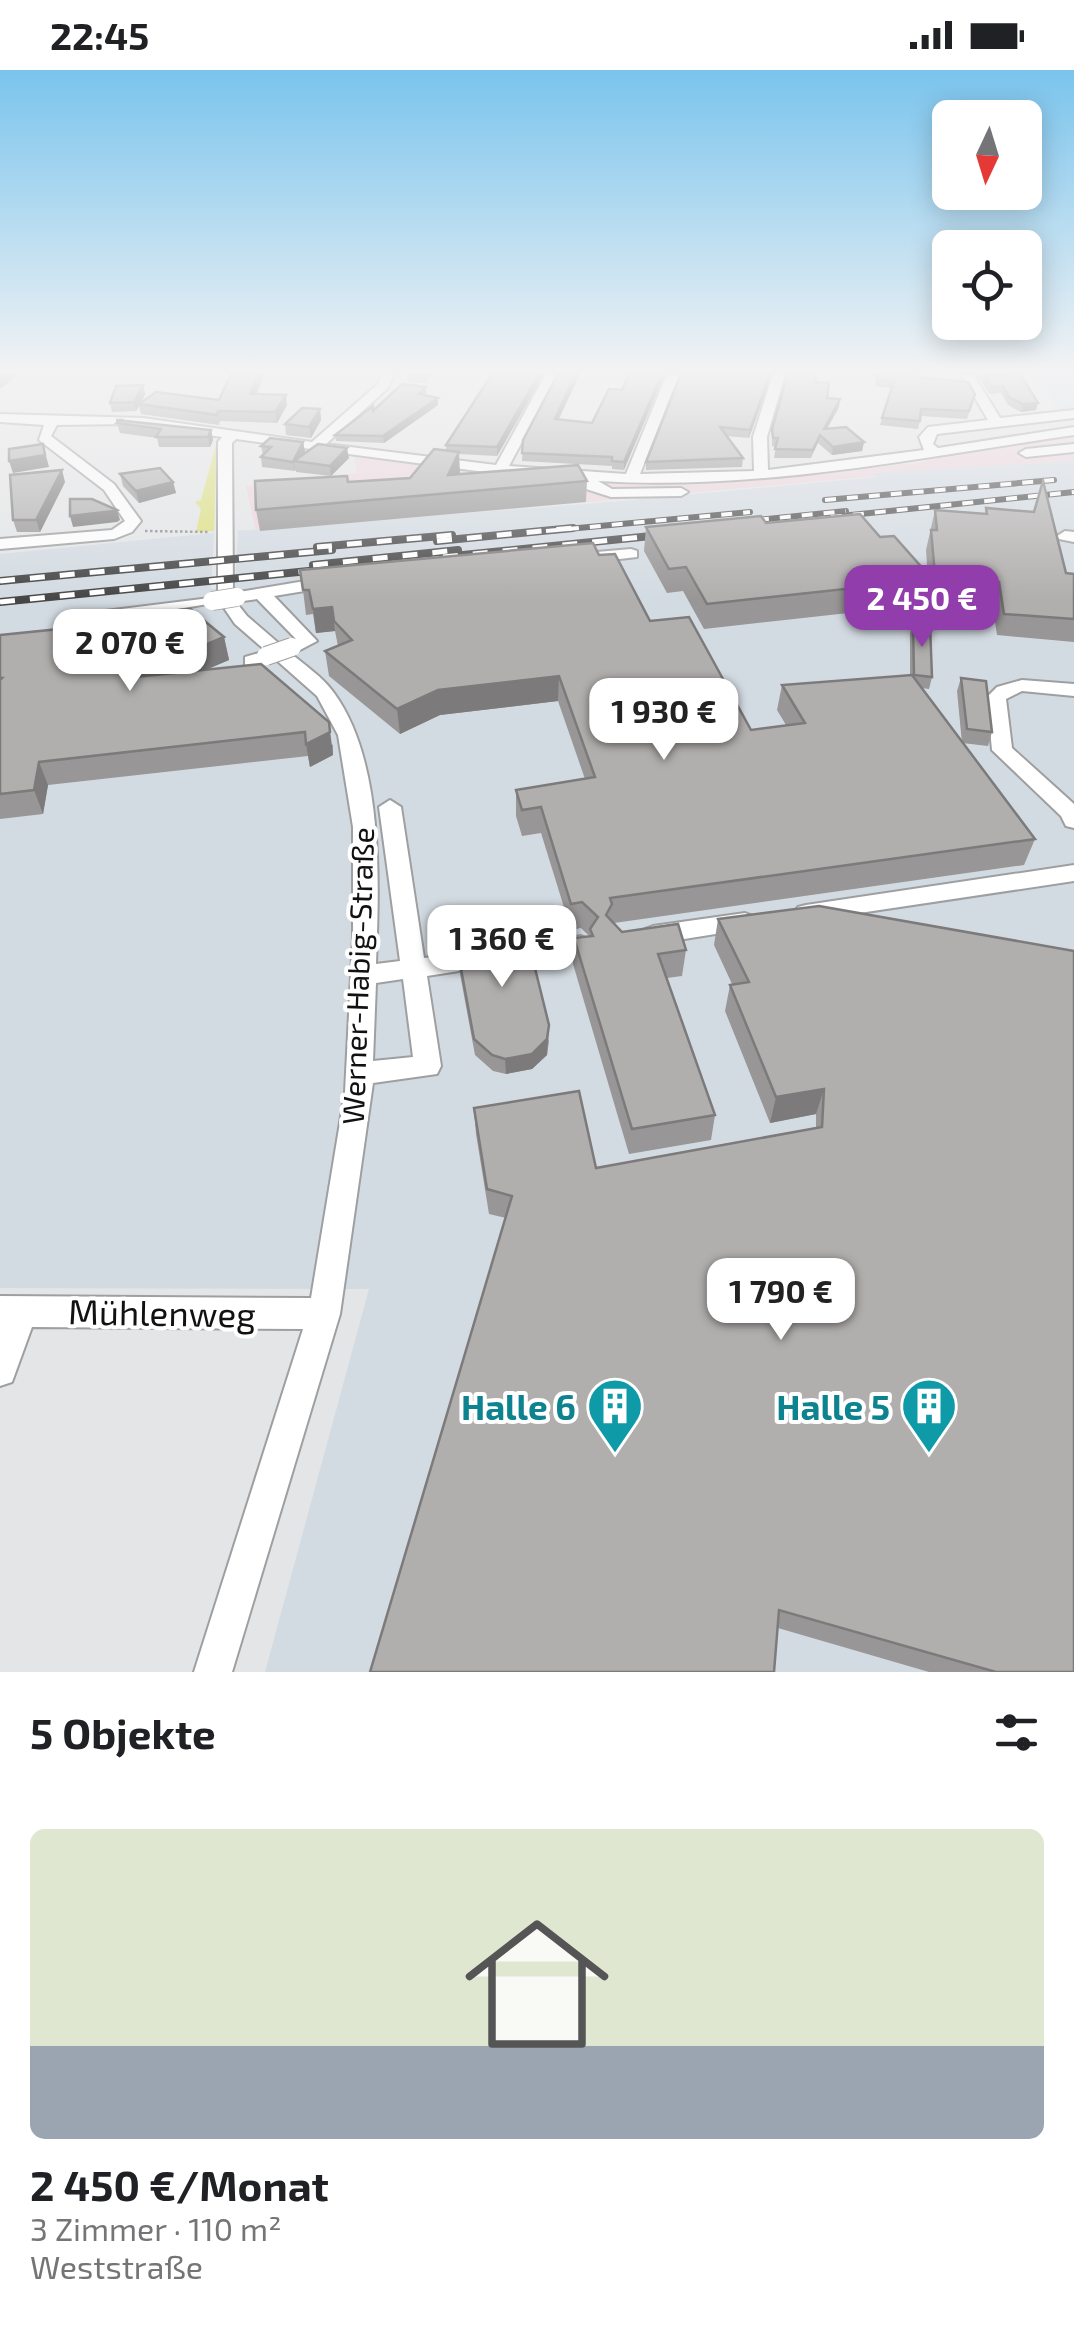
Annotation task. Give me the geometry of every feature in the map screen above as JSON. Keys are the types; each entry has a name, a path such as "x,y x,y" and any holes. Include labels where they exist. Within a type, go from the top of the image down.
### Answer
{"street":[{"path":"0,544 136,530 132,513 60,449"},
{"name":"Werner-Habig-Straße","path":"214,1672 324,1314 346,1189 360,1074 363,975 362,815 353,758 338,713 306,675 228,605 224,592 225,449"},
{"path":"350,449 500,470 632,478 700,478 880,462 950,449"},
{"path":"500,470 512,449"},
{"path":"632,478 644,449"},
{"path":"760,449 761,472"},
{"path":"937,449 973,459"},
{"path":"590,476 591,486 611,493 654,494 852,476 1067,449"},
{"path":"365,451 365,471"},
{"path":"57,474 85,468"},
{"path":"572,559 631,554"},
{"path":"104,616 354,580"},
{"path":"258,659 308,641 261,593"},
{"path":"1074,690 1013,686 996,697 1002,750 1074,821"},
{"path":"360,1074 428,1066 390,810 362,815"},
{"path":"620,940 1074,873"},
{"path":"534,952 581,945"},
{"path":"363,975 450,964"},
{"path":"0,1370 11,1311"},
{"name":"Mühlenweg","path":"11,1311 324,1314"}],"path":[{"path":"136,530 215,532"}],"shaded area":[{"path":"1074,449 1074,461 876,473 878,476 256,532 246,486 317,481 318,476 357,473 354,455 554,481 678,483 919,463 960,450"},
{"path":"1074,461 1074,1672 265,1672 369,1289 0,1288 0,554 214,533 211,589 235,586 238,531 877,477 874,473"}],"green space":[{"path":"217,449 214,531 196,532 201,509 195,502 201,500"}],"building":[{"path":"9,449 44,449 45,455 9,461"},
{"path":"269,449 300,449 293,462 261,457"},
{"path":"311,449 346,449 330,466 294,461"},
{"path":"434,449 459,452 448,475 578,465 587,481 256,510 255,481 347,476 348,482 410,478"},
{"path":"522,449 630,449 624,462 612,461 612,457 522,453"},
{"path":"651,449 736,449 743,458 646,462"},
{"path":"160,468 173,482 136,491 120,474"},
{"path":"62,470 36,520 13,520 10,475"},
{"path":"1043,481 1066,573 1074,574 1074,619 1004,614 999,582 935,575 931,530 937,530 935,510 987,514 986,508 1034,512"},
{"path":"70,499 92,499 117,510 70,516"},
{"path":"860,514 880,537 894,536 925,571 908,569 919,581 707,604 686,567 669,569 646,527 761,516 766,523"},
{"path":"593,543 599,555 615,554 650,621 689,617 751,730 805,723 782,685 912,675 1035,839 610,898 612,904 606,915 622,932 678,924 686,950 658,954 715,1115 632,1129 574,938 593,936 590,929 598,917 582,902 571,904 541,807 522,810 516,790 595,777 559,676 438,690 397,709 325,651 352,640 334,621 332,607 313,609 309,590 303,590 300,570"},
{"path":"190,609 224,637 126,678 261,664 329,722 330,732 306,744 305,732 39,762 34,790 0,794 0,635 59,629 59,625 94,622 94,618"},
{"path":"913,623 930,625 932,677 914,675"},
{"path":"961,678 986,681 992,732 967,729"},
{"path":"819,906 1074,951 1074,1672 996,1672 779,1610 774,1672 370,1672 512,1196 487,1189 474,1108 579,1091 596,1168 822,1127 824,1089 776,1097 730,985 749,982 718,919"},
{"path":"485,919 517,925 521,928 517,934 520,944 530,948 549,1025 547,1039 532,1054 505,1059 492,1055 474,1039 459,958 464,946 460,938 468,926"}],"railway":[{"path":"825,500 1054,480"},
{"path":"831,517 1074,492"},
{"path":"736,522 846,511"},
{"path":"546,531 750,512"},
{"path":"437,541 573,528"},
{"path":"443,557 671,534"},
{"path":"317,547 452,535"},
{"path":"0,581 332,550"},
{"path":"313,565 458,550"},
{"path":"0,602 328,569"}],"place":[{"name":"Halle 6","path":"615,1455"},
{"name":"Halle 5","path":"929,1455"}]}
